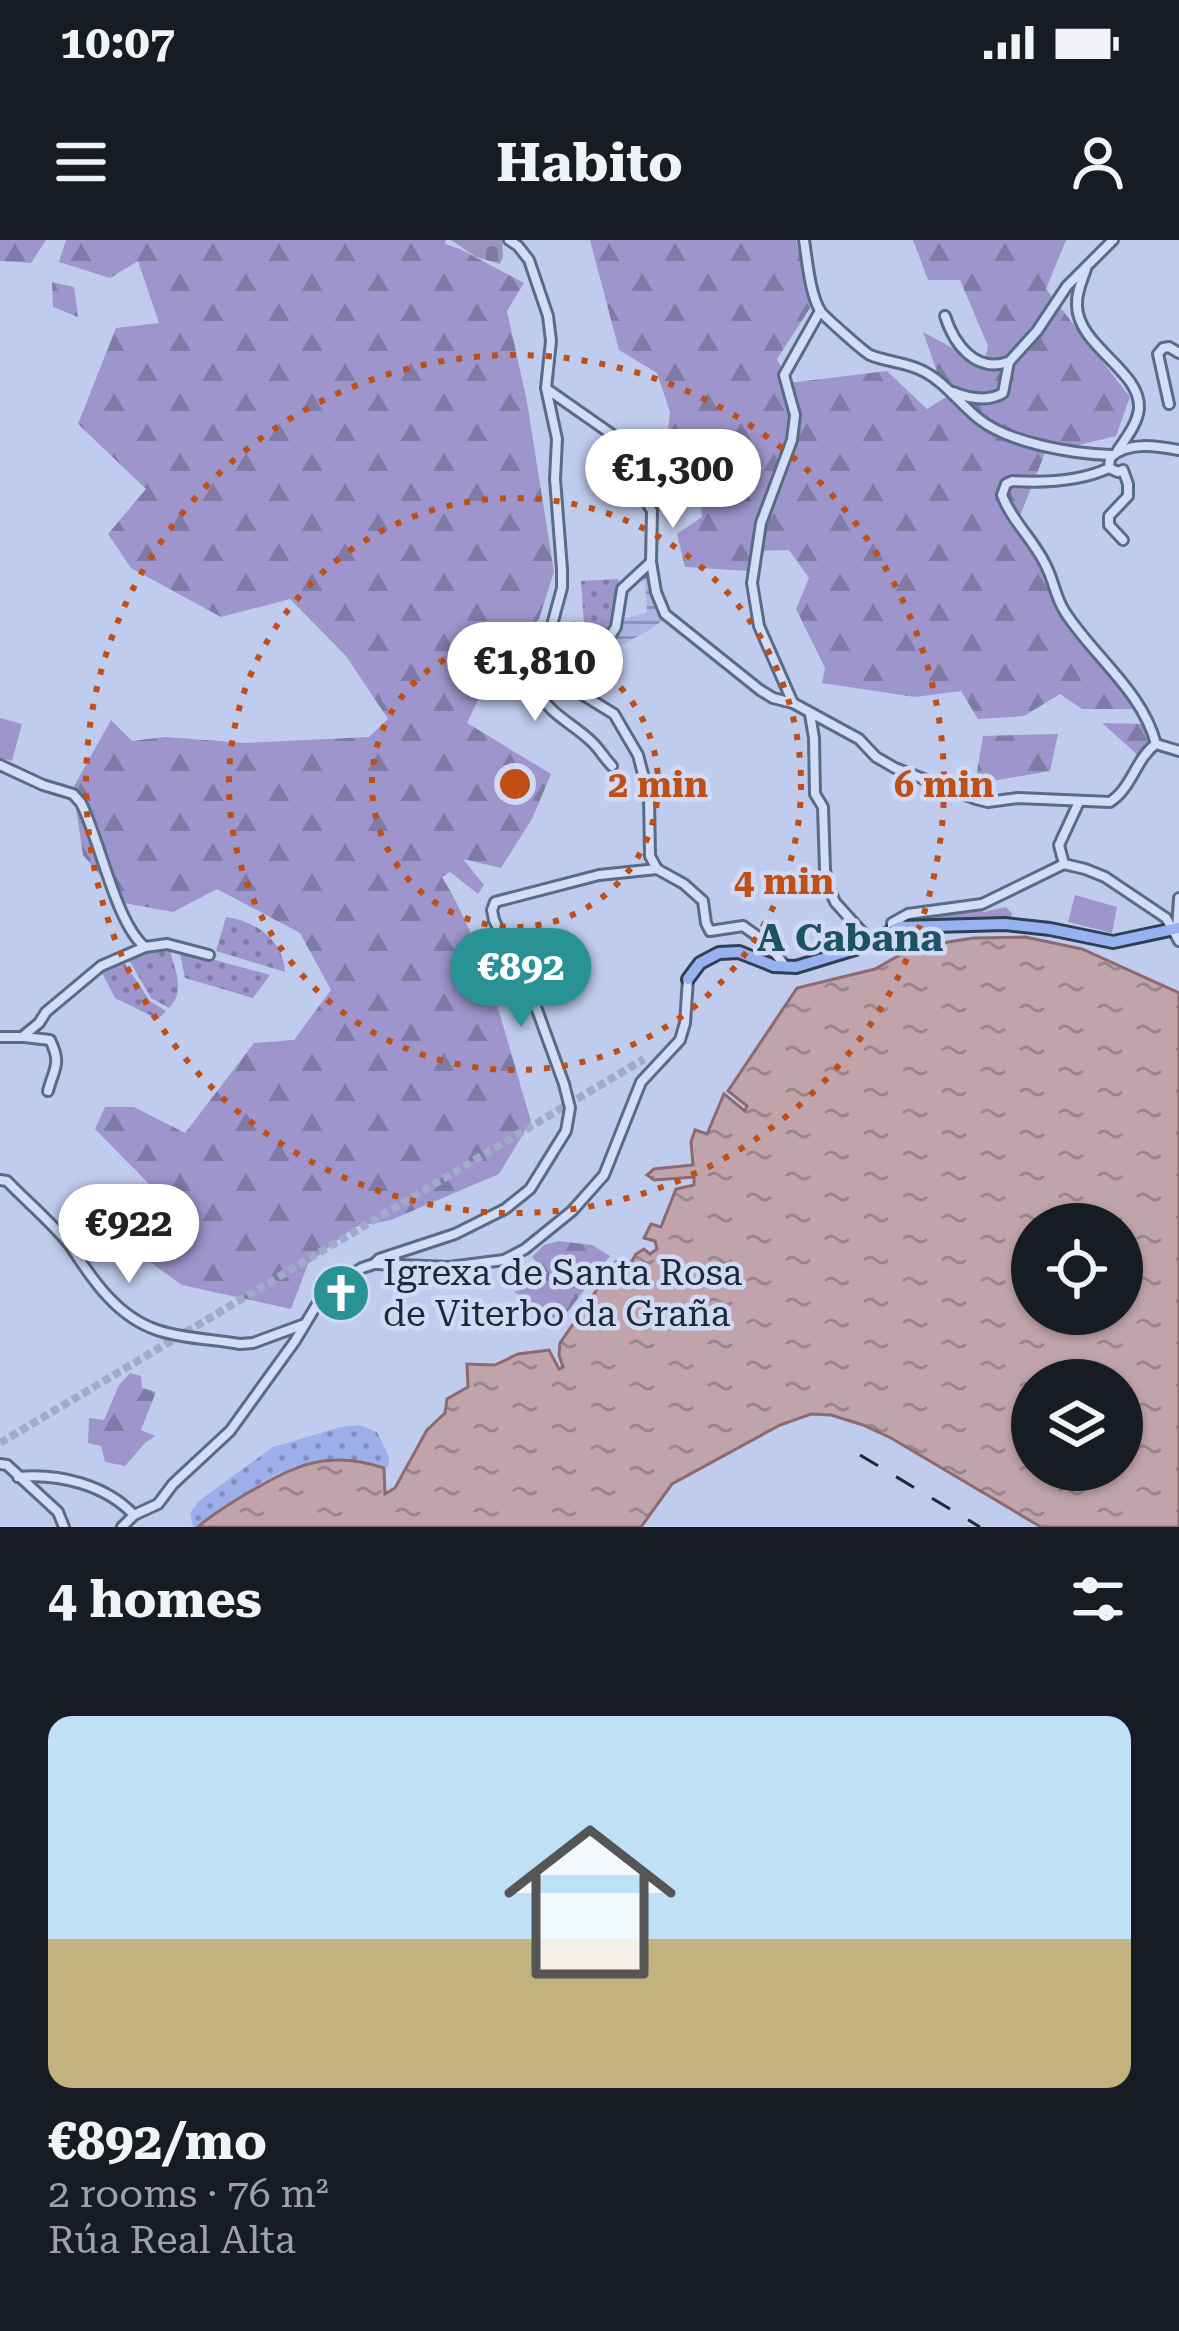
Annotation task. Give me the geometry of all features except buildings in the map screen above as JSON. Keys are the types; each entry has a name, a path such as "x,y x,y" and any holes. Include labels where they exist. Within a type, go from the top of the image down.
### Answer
{"main road":[{"path":"688,980 700,963 726,951 786,968 802,966 848,952 892,930 919,925 1005,923 1113,942 1177,932"}],"street":[{"path":"509,240 530,260 548,316 546,388 557,440 562,568 562,588 549,636 556,664 575,690 614,714 638,755 649,797 650,856 657,869 703,901 710,931 735,926 752,930 786,968"},
{"path":"804,240 820,310 868,354 928,373 980,419 1031,443 1108,456 1152,445 1179,450"},
{"path":"952,391 968,397 998,397 1005,388 1009,362 1067,286 1113,240"},
{"path":"1086,268 1077,298 1079,320 1131,383 1139,405 1133,427 1109,468 1054,482 1012,481 1002,495 1046,564 1064,612 1142,711 1156,744"},
{"path":"793,703 759,626 752,583 761,523 792,440 795,415 784,375 820,310"},
{"path":"945,316 955,340 978,361 989,366 1009,362"},
{"path":"1169,404 1158,354 1168,346 1179,352"},
{"path":"546,388 616,437 652,511 651,562 665,614 760,691 859,739 876,758 895,768 988,802 1018,798 1099,804 1116,800 1156,744"},
{"path":"1109,468 1124,470 1128,484 1128,496 1108,516 1109,525 1123,539"},
{"path":"549,636 581,628 609,638 616,628 622,589 651,562"},
{"path":"556,664 536,687 538,693 612,766"},
{"path":"810,713 815,794 823,807 829,888 835,902 870,941"},
{"path":"1156,744 1179,751"},
{"path":"0,765 74,794 82,803 132,933 145,947"},
{"path":"1064,865 1059,845 1079,802"},
{"path":"892,930 892,923 908,914 982,904 1064,865 1105,877 1166,918 1177,932"},
{"path":"122,1527 134,1515 158,1504 230,1431 322,1296 337,1282 382,1258 455,1234 505,1209 530,1189 566,1131 570,1108 564,1084 536,1006 494,920 495,902 599,875 657,869"},
{"path":"1177,932 1179,898"},
{"path":"746,954 752,930"},
{"path":"22,1037 100,966 145,947 167,944 209,955"},
{"path":"374,1264 448,1267 504,1260 572,1210 604,1174 641,1082 680,1040 688,980"},
{"path":"38,1023 57,1054 49,1091"},
{"path":"0,1036 50,1040"},
{"path":"0,1180 7,1181 71,1247 105,1294 154,1330 240,1344 303,1325"},
{"path":"4,1464 58,1512 64,1527"},
{"path":"18,1477 54,1477 108,1492 134,1515"}],"shaded area":[{"path":"648,567 658,609 665,618 609,652 604,643 621,620 647,612 645,582 641,581"}],"green space":[{"path":"0,240 46,240 31,263 0,261"},
{"path":"66,240 446,240 445,244 524,283 507,311 554,572 539,619 498,658 467,723 551,774 532,819 501,868 463,859 484,885 478,894 450,872 442,877 483,965 531,1121 499,1174 391,1220 354,1227 308,1264 291,1309 182,1285 150,1262 169,1253 157,1192 95,1129 105,1107 134,1107 185,1133 254,1043 294,1040 331,990 300,933 217,889 173,912 124,903 83,855 73,788 111,720 132,741 165,737 245,743 369,737 388,719 346,656 290,599 221,617 131,568 108,534 146,489 78,424 116,328 159,323 138,261 110,278 59,262"},
{"path":"451,240 502,240 500,264 476,257"},
{"path":"590,240 796,240 812,305 777,359 789,383 887,371 927,409 946,397 923,332 984,365 988,346 960,280 928,280 913,240 1066,240 1046,289 1130,397 1116,436 1045,453 1016,526 1137,709 1082,709 1060,694 1024,716 978,719 961,691 915,697 822,683 825,668 796,609 809,578 789,550 762,551 748,571 685,567 677,534 702,517 697,455 668,430 670,412 657,373 619,350"},
{"path":"52,282 74,287 78,317 53,307"},
{"path":"618,579 619,608 612,628 609,634 594,633 584,625 581,581"},
{"path":"0,718 22,724 12,761 0,758"},
{"path":"1102,723 1145,724 1153,741 1140,757"},
{"path":"1058,734 1050,771 975,784 983,736"},
{"path":"1075,895 1117,907 1112,933 1068,922"},
{"path":"1006,907 1012,914 1009,921 897,922 908,916"},
{"path":"226,917 266,934 279,950 285,972 216,951"},
{"path":"157,949 170,950 176,974 177,995 169,1008 151,998 129,960"},
{"path":"179,950 270,975 253,998 185,978"},
{"path":"123,961 150,1001 166,1011 158,1019 115,998 101,971"},
{"path":"559,1241 592,1245 610,1256 560,1322 514,1292 547,1273 532,1257 544,1245"},
{"path":"130,1373 141,1376 142,1388 156,1392 141,1430 155,1436 125,1466 105,1462 101,1446 88,1443 89,1418 104,1420 119,1385"}],"sand":[{"path":"359,1425 377,1432 389,1457 388,1468 335,1459 311,1462 266,1480 202,1527 193,1527 190,1513 200,1500 273,1447"}],"water":[{"path":"1025,937 1082,949 1179,993 1179,1527 1041,1527 891,1438 831,1415 811,1414 780,1425 672,1484 641,1527 198,1527 264,1484 296,1468 329,1460 384,1468 385,1494 395,1488 427,1430 445,1413 447,1399 468,1387 467,1364 495,1365 518,1354 549,1350 559,1369 563,1367 560,1343 616,1262 629,1266 644,1249 650,1254 657,1249 655,1241 644,1238 651,1224 661,1227 676,1189 694,1185 694,1177 654,1180 647,1175 654,1169 693,1165 695,1130 707,1134 724,1094 745,1111 747,1106 728,1091 797,988 875,969 912,948 973,938"}],"tunnel":[{"path":"0,1443 644,1059"}],"railway":[{"path":"860,1455 980,1527"}],"place":[{"name":"Igrexa de Santa Rosa de Viterbo da Graña","path":"341,1293"}],"district":[{"name":"A Cabana","path":"850,937"}]}
